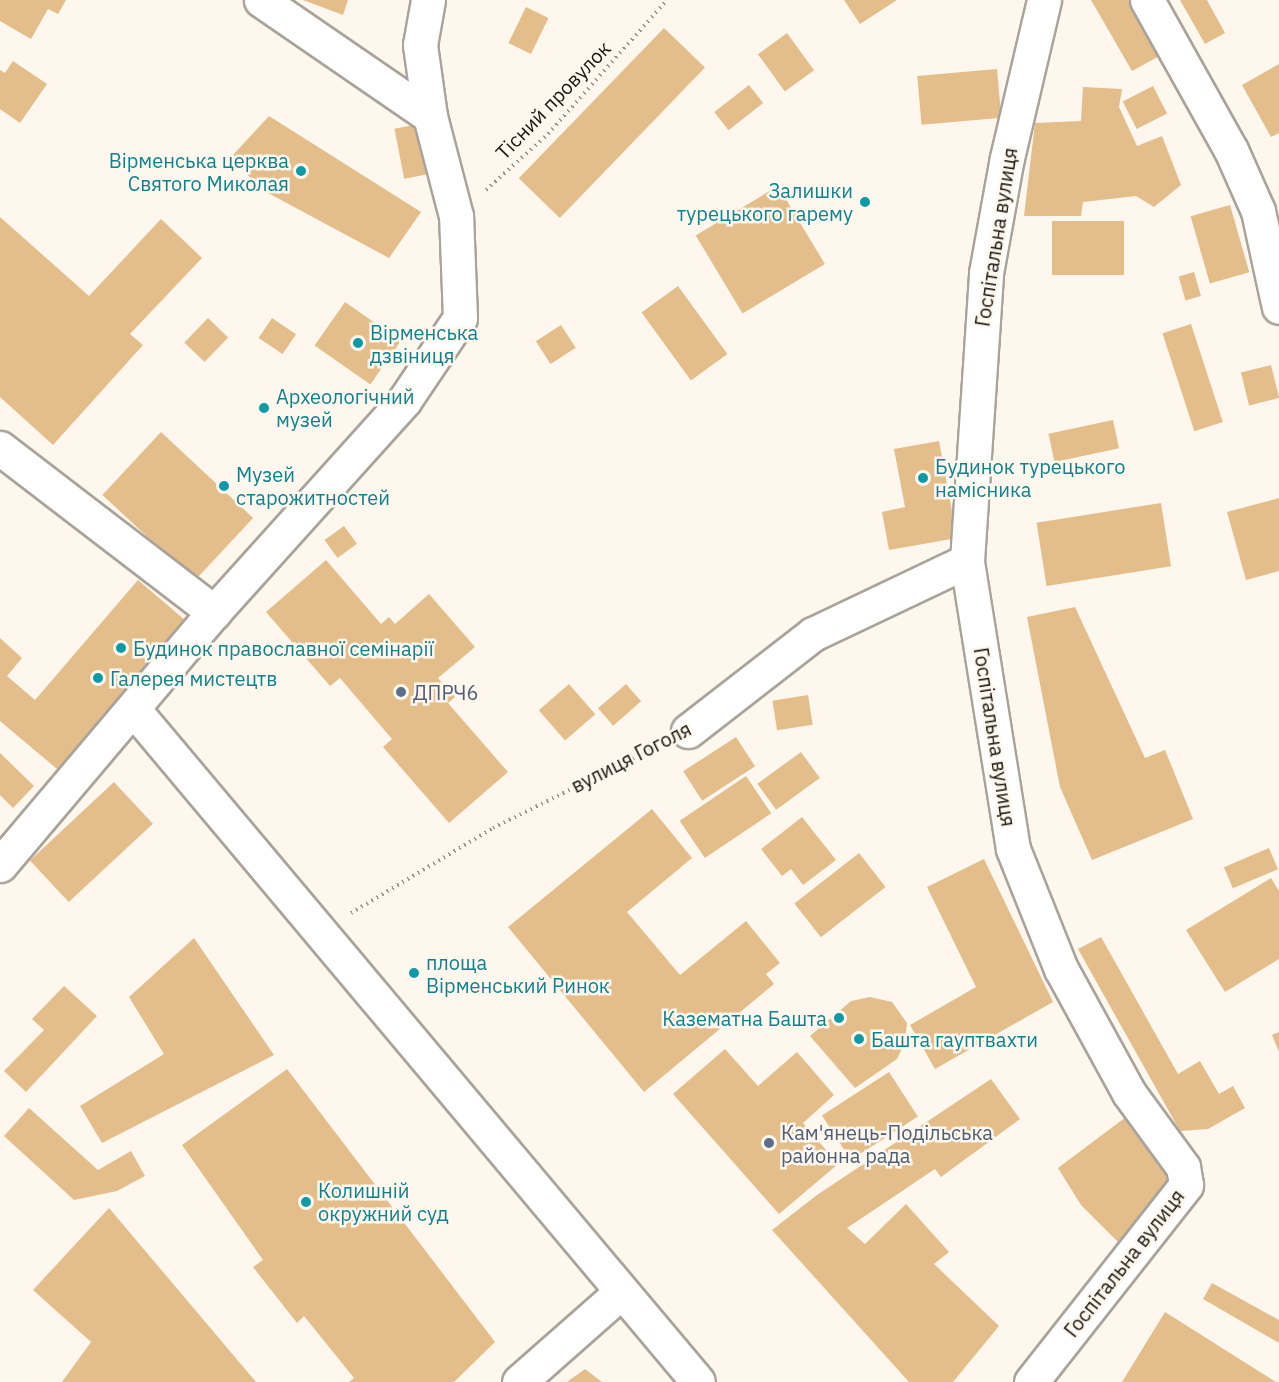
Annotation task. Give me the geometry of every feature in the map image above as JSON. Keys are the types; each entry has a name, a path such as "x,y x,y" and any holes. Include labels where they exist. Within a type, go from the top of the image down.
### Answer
{"street":[{"path":"261,0 430,116"},
{"path":"0,865 134,710 214,612 404,401 460,318 456,216 430,116 420,45 428,0"},
{"name":"Госпітальна вулиця","path":"1031,1382 1186,1185 1183,1167 1129,1093 1061,969 1013,849 967,561 986,273 1007,158 1044,0"},
{"path":"1147,0 1231,150 1258,211 1279,307"},
{"path":"0,448 214,612"},
{"name":"вулиця Гоголя","path":"688,731 813,634 967,561"},
{"path":"134,710 322,931 698,1382"},
{"path":"519,1382 621,1292"}],"path":[{"name":"Тісний провулок","path":"456,216 548,134 667,0"},
{"name":"вулиця Гоголя","path":"322,931 493,828 688,731"}],"building":[{"path":"0,0 66,0 58,14 48,9 31,39 0,21"},
{"path":"303,0 348,0 343,15"},
{"path":"844,0 897,0 860,24"},
{"path":"1091,0 1133,0 1163,54 1132,71"},
{"path":"1180,0 1207,0 1225,33 1205,44"},
{"path":"526,7 548,18 531,54 508,43"},
{"path":"664,28 705,68 560,218 519,178"},
{"path":"787,33 814,70 785,91 758,54"},
{"path":"13,61 47,84 20,123 0,109 0,70 5,73"},
{"path":"1279,64 1279,133 1271,137 1242,85"},
{"path":"997,69 1001,118 922,125 917,76"},
{"path":"749,85 763,103 728,130 714,112"},
{"path":"1153,86 1167,114 1137,129 1123,101"},
{"path":"1083,87 1122,89 1119,107 1137,146 1162,136 1181,185 1154,207 1136,196 1083,202 1081,216 1024,216 1035,123 1081,121"},
{"name":"Вірменська церква Святого Миколая","path":"269,116 421,212 389,258 257,187 233,155"},
{"path":"419,124 429,174 404,179 394,129"},
{"path":"778,186 825,264 743,313 696,235"},
{"path":"1230,205 1249,272 1210,284 1191,216"},
{"path":"0,217 89,296 161,219 202,258 130,334 143,345 53,445 0,397"},
{"path":"1052,221 1124,221 1124,275 1052,275"},
{"path":"1194,272 1201,296 1186,300 1179,276"},
{"path":"678,286 727,354 691,380 642,312"},
{"name":"Вірменська дзвіниця","path":"345,302 401,341 370,384 315,345"},
{"path":"208,318 228,337 205,362 184,342"},
{"path":"272,318 296,334 283,354 259,338"},
{"path":"1191,324 1223,422 1194,431 1162,333"},
{"path":"561,325 576,348 551,364 536,341"},
{"path":"1271,365 1279,398 1249,405 1241,372"},
{"path":"1113,420 1119,448 1054,462 1048,434"},
{"path":"161,432 253,518 194,581 102,495"},
{"name":"Будинок турецького намісника","path":"939,441 957,538 889,550 882,512 905,507 894,449"},
{"path":"1279,498 1279,571 1246,580 1227,512"},
{"path":"1161,503 1171,566 1047,586 1037,523"},
{"path":"344,526 357,544 338,558 325,540"},
{"name":"ДПРЧ6","path":"326,560 381,624 389,617 395,624 429,594 475,647 438,678 455,697 448,703 508,772 449,823 383,747 392,739 340,678 330,686 266,612"},
{"name":"Будинок православної семінарії","path":"138,580 185,620 57,769 0,721 0,638 22,658 7,676 35,700"},
{"path":"1075,607 1145,758 1165,750 1193,819 1092,860 1060,787 1027,617"},
{"path":"569,684 595,714 565,740 539,710"},
{"path":"626,684 641,701 613,726 598,708"},
{"path":"808,695 813,725 777,730 772,701"},
{"path":"736,737 755,766 702,801 683,771"},
{"path":"801,752 820,778 776,810 757,784"},
{"path":"0,753 34,786 13,808 0,795"},
{"path":"746,776 771,813 705,858 680,821"},
{"path":"114,782 153,824 69,902 30,860"},
{"path":"652,809 692,858 627,912 680,975 746,921 780,963 766,974 774,984 644,1092 508,927"},
{"path":"802,817 836,860 803,885 791,869 782,876 761,849"},
{"path":"1269,848 1278,869 1233,888 1224,867"},
{"path":"859,853 885,887 821,937 794,903"},
{"path":"984,859 1053,1002 935,1069 910,1025 976,987 927,887"},
{"path":"1271,878 1279,891 1279,959 1225,992 1186,930"},
{"path":"1101,937 1178,1074 1200,1061 1219,1094 1233,1086 1245,1108 1208,1129 1180,1131 1078,949"},
{"path":"194,938 274,1055 102,1143 80,1106 164,1054 129,997"},
{"path":"64,986 97,1016 26,1092 4,1071 44,1030 32,1019"},
{"name":"Башта гауптвахти","path":"870,997 892,1002 907,1023 905,1042 897,1059 855,1088 810,1036 851,1001"},
{"path":"1279,1032 1279,1052 1272,1035"},
{"name":"Кам'янець-Подільська районна рада","path":"725,1049 758,1086 797,1052 834,1095 803,1123 838,1164 779,1214 673,1094"},
{"name":"Колишній окружний суд","path":"287,1069 495,1342 454,1382 349,1382 354,1378 304,1316 297,1323 253,1267 263,1260 182,1145"},
{"path":"889,1072 918,1116 851,1160 822,1116"},
{"path":"991,1079 1020,1119 941,1177 935,1169 847,1228 865,1244 906,1204 949,1252 934,1264 999,1326 953,1382 909,1382 772,1230 817,1195"},
{"path":"29,1108 98,1170 131,1151 145,1176 117,1191 74,1200 4,1136"},
{"path":"1126,1117 1173,1181 1123,1247 1081,1205 1058,1168"},
{"path":"109,1208 256,1382 62,1382 91,1342 33,1290"},
{"path":"1212,1283 1279,1320 1279,1343 1203,1299"},
{"path":"1165,1312 1276,1382 1122,1382"},
{"path":"585,1369 602,1382 567,1382"}],"place":[{"name":"Вірменська церква Святого Миколая","path":"301,171"},
{"name":"Залишки турецького гарему","path":"865,202"},
{"name":"Вірменська дзвіниця","path":"358,343"},
{"name":"Археологічний музей","path":"264,408"},
{"name":"Будинок турецького намісника","path":"923,478"},
{"name":"Музей старожитностей","path":"224,486"},
{"name":"Будинок православної семінарії","path":"121,648"},
{"name":"Галерея мистецтв","path":"98,678"},
{"name":"ДПРЧ6","path":"401,692"},
{"name":"площа Вірменський Ринок","path":"414,973"},
{"name":"Казематна Башта","path":"839,1018"},
{"name":"Башта гауптвахти","path":"859,1039"},
{"name":"Кам'янець-Подільська районна рада","path":"769,1143"},
{"name":"Колишній окружний суд","path":"306,1202"}]}
